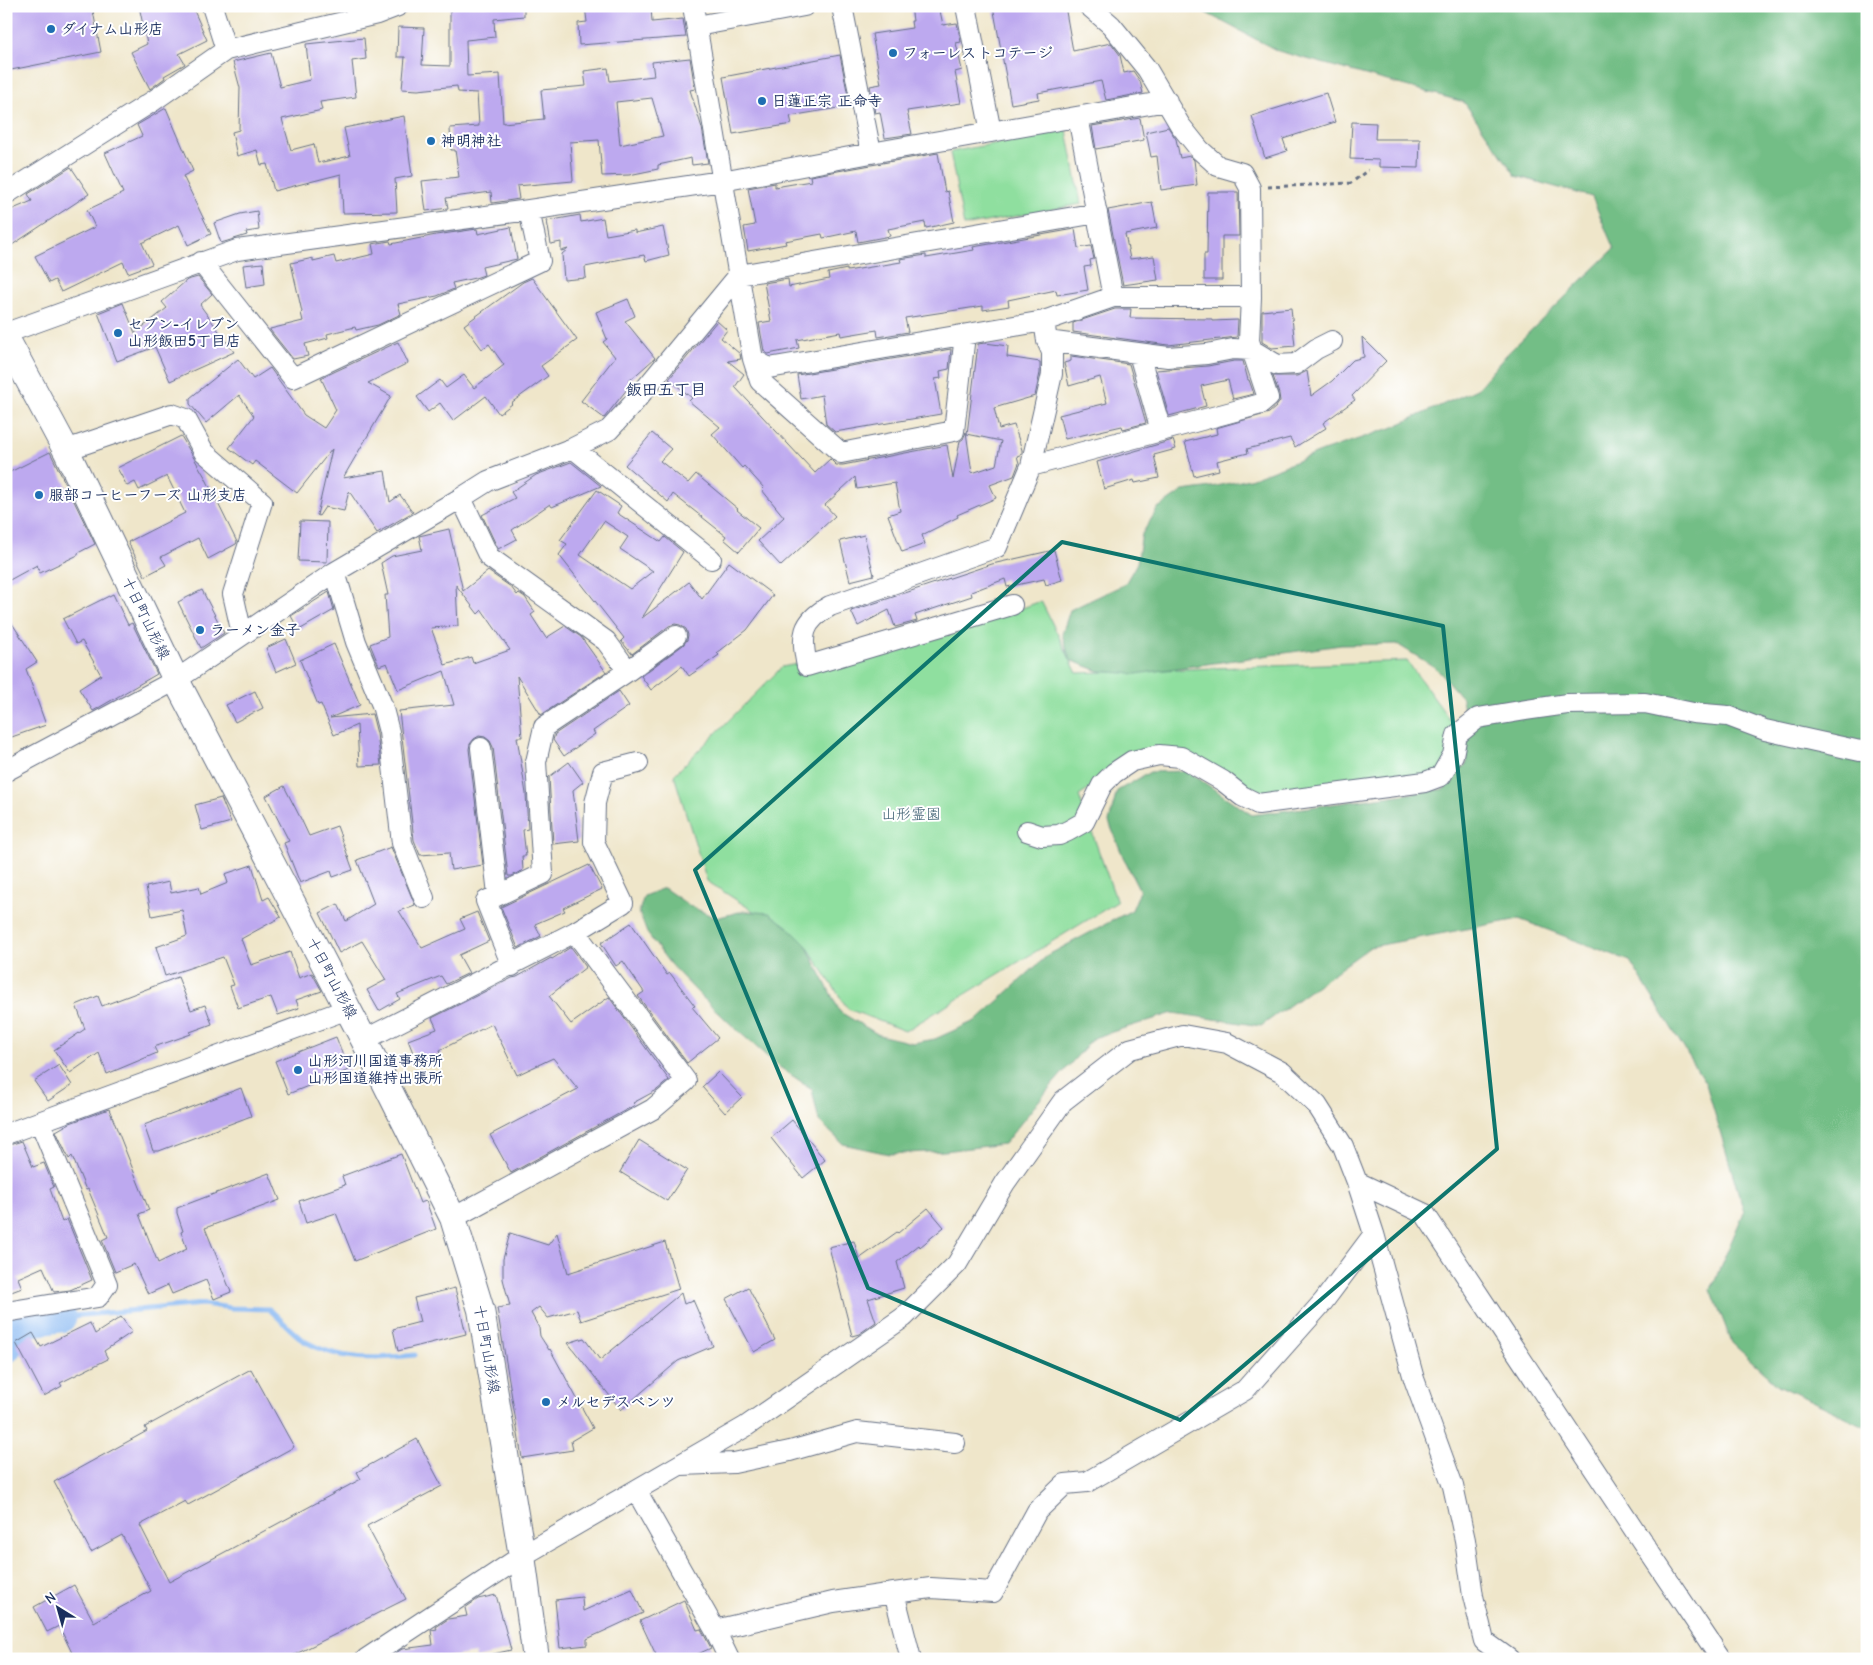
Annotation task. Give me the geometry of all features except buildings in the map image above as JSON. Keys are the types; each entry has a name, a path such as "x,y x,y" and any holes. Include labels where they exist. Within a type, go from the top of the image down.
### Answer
{"main road":[{"name":"十日町山形線","path":"6,338 66,450 176,680 364,1040 453,1218 481,1310 522,1556 536,1659"}],"street":[{"path":"212,6 226,50"},
{"path":"6,194 226,50 378,14 398,6"},
{"path":"804,6 695,16 722,181 754,359 760,380 841,453 954,431 965,335"},
{"path":"842,6 871,153"},
{"path":"966,6 991,132"},
{"path":"1031,466 1261,404 1268,398 1249,341 1251,297 1250,188 1242,173 1218,166 1200,150 1180,124 1141,62 1111,25 1089,6"},
{"path":"6,333 237,250 529,210 722,181 1167,101"},
{"path":"1078,117 1113,297"},
{"path":"201,262 293,378 540,261 529,210"},
{"path":"6,771 176,680 335,572 461,498 488,480 573,448 608,430 637,399 739,275 1097,213"},
{"path":"754,359 769,368 965,335 1044,321 1113,297 1251,297"},
{"path":"1012,605 807,666 802,644 806,626 818,612 830,606 997,547 1031,466 1052,374 1052,352 1047,341 1044,321"},
{"path":"1047,341 1168,357 1233,350 1252,350 1277,365 1296,364 1332,340"},
{"path":"1139,354 1161,431"},
{"path":"66,450 172,414 186,419 204,452 262,502 234,594 242,634"},
{"path":"573,448 711,559"},
{"path":"461,498 489,557 606,641 628,671"},
{"path":"335,572 356,642 382,705 388,732 402,843 424,898"},
{"path":"512,966 486,901 543,874 536,762 544,727 628,671 676,636"},
{"path":"1027,831 1042,836 1059,835 1084,822 1102,785 1114,773 1132,761 1159,755 1181,757 1223,781 1242,796 1258,804 1367,791 1425,782 1441,776 1453,755 1457,735 1478,718 1567,704 1645,703 1693,713 1728,716 1765,730 1860,751 1867,750"},
{"path":"481,748 498,894"},
{"path":"364,1040 512,966 575,932 623,903 594,842 595,803 603,772 638,763"},
{"path":"453,1218 653,1109 686,1081 575,932"},
{"path":"6,1134 348,1009"},
{"path":"366,1659 522,1556 745,1427 904,1317 957,1264 1005,1183 1063,1101 1130,1049 1183,1035 1227,1043 1282,1072 1317,1105 1343,1146 1374,1234 1414,1379 1453,1486 1465,1540 1473,1596 1484,1640 1508,1659"},
{"path":"6,1312 98,1297 107,1284 40,1122"},
{"path":"1357,1182 1425,1214 1642,1543 1721,1659"},
{"path":"715,1630 833,1602 894,1593 931,1588 993,1592 1037,1511 1065,1484 1087,1482 1245,1390 1323,1302 1374,1234"},
{"path":"680,1465 734,1464 790,1451 857,1432 955,1443"},
{"path":"636,1490 715,1630 729,1659"},
{"path":"894,1593 911,1659"}],"path":[{"path":"1250,188 1351,183 1368,170"}],"highlighted area":[{"path":"1062,542 1443,626 1497,1149 1180,1420 868,1288 695,870"}],"green space":[{"path":"1193,6 1867,6 1867,1427 1778,1385 1732,1343 1711,1289 1744,1212 1706,1084 1630,961 1519,919 1370,947 1261,1026 1173,1013 1093,1038 1004,1144 944,1151 889,1154 843,1144 819,1121 812,1089 778,1066 701,996 670,964 647,933 639,912 644,896 664,888 690,906 716,918 743,911 769,913 788,927 806,945 840,1012 879,1035 913,1043 935,1039 977,1020 1048,955 1132,910 1140,891 1109,822 1117,791 1150,772 1187,771 1252,815 1444,789 1467,763 1467,732 1462,698 1436,668 1397,644 1341,645 1136,674 1099,671 1070,660 1062,634 1070,610 1125,584 1137,563 1142,534 1158,508 1183,491 1250,479 1391,428 1477,389 1507,354 1614,249 1592,197 1516,176 1464,102 1278,51"},
{"path":"1067,130 1081,204 964,226 950,152"},
{"name":"山形霊園","path":"1041,601 1077,673 1407,661 1455,727 1441,776 1264,792 1150,749 1079,796 1117,902 905,1031 848,1009 806,945 707,881 674,775 782,667 956,633"}],"waterway":[{"path":"61,1317 203,1304 232,1308 269,1309 301,1339 333,1353 359,1358 415,1355"},
{"path":"6,1348 17,1323 61,1317"}],"place":[{"name":"ダイナム山形店","path":"51,29"},
{"name":"フォーレストコテージ","path":"893,53"},
{"name":"日蓮正宗 正命寺","path":"762,101"},
{"name":"神明神社","path":"431,141"},
{"name":"セブン-イレブン 山形飯田5丁目店","path":"118,333"},
{"name":"服部コーヒーフーズ 山形支店","path":"39,495"},
{"name":"ラーメン金子","path":"200,630"},
{"name":"山形河川国道事務所 山形国道維持出張所","path":"298,1070"},
{"name":"メルセデスベンツ","path":"546,1402"}],"district":[{"name":"飯田五丁目","path":"666,389"}]}
